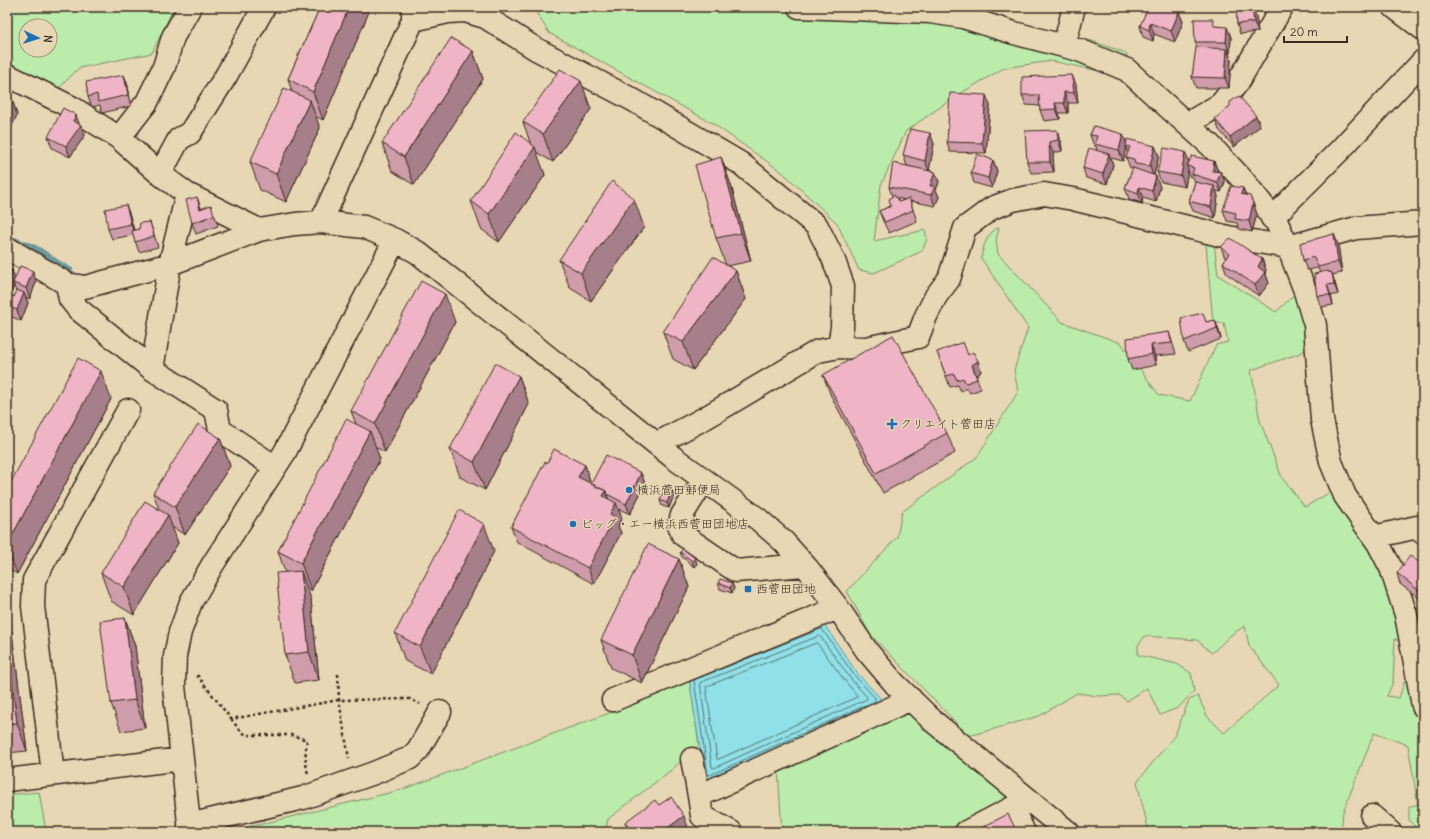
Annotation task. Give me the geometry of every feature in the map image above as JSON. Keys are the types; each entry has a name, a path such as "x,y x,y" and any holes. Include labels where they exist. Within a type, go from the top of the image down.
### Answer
{"street":[{"path":"119,138 147,102 164,67 173,37 190,7"},
{"path":"160,174 179,139 190,134 226,76 264,7"},
{"path":"800,7 928,9 963,17 1014,33 1079,50 1127,70 1188,124 1243,180 1277,223 1288,247 1315,325 1322,420 1331,462 1345,496 1374,537 1391,568 1406,615 1423,706"},
{"path":"1064,46 1074,7"},
{"path":"1188,124 1221,104 1238,82 1282,7"},
{"path":"1394,7 1423,30"},
{"path":"321,222 413,13 465,11 485,17 536,49 633,100 740,163 817,226 833,258 843,286 842,327 839,347"},
{"path":"1272,218 1344,146 1423,61"},
{"path":"7,75 73,108 119,138 160,174 187,194 259,230"},
{"path":"152,369 170,264 187,194"},
{"path":"658,443 705,418 818,351 839,347 866,348 918,337 936,296 949,279 965,228 992,208 1013,200 1044,194 1073,199 1228,237 1288,247 1356,228 1423,223"},
{"path":"7,248 67,284 85,287 170,264 259,230 295,224 321,222 364,227 396,240 417,252 658,443 674,458 758,519 784,542 804,565 838,608 867,651 895,684 1021,805 1068,832"},
{"path":"396,240 285,452 190,602 180,632 174,666 174,686 189,828 303,798 410,758 418,750 430,708"},
{"path":"67,284 70,299 78,309 152,369 216,410 220,430 275,467"},
{"path":"53,774 33,606 34,580 128,410"},
{"path":"704,480 682,515 679,526 683,535 736,571 804,565"},
{"path":"1374,537 1417,527 1423,533"},
{"path":"613,700 838,608"},
{"path":"699,796 911,699"},
{"path":"7,780 182,759"},
{"path":"692,759 702,816 731,832"},
{"path":"966,832 1021,805"},
{"path":"1021,805 1024,832"},
{"path":"1372,816 1390,832"}],"path":[{"path":"174,666 185,668 195,673 239,729 246,735 291,735 307,740 305,762 309,775 316,786 322,791"},
{"path":"338,674 339,700 353,780"},
{"path":"231,719 339,700 410,699 430,708"}],"green space":[{"path":"7,7 174,7 152,53 79,68 56,91 7,70"},
{"path":"533,7 930,7 1092,41 1126,53 1130,64 1124,76 1051,61 1004,68 956,96 906,131 881,185 874,241 925,230 927,239 922,251 874,273 859,270 837,223 782,172 712,123 549,33"},
{"path":"999,227 996,240 998,254 1062,322 1121,343 1159,395 1190,401 1216,345 1228,342 1224,323 1213,323 1206,244 1214,243 1218,275 1276,312 1295,294 1312,346 1298,354 1251,370 1260,421 1282,478 1305,507 1337,488 1403,597 1423,612 1423,650 1406,645 1395,639 1393,682 1387,696 1399,698 1405,680 1411,678 1423,678 1423,832 1419,832 1409,820 1409,807 1418,804 1408,745 1374,733 1343,812 1341,832 1149,832 1137,782 1175,735 1189,700 1198,696 1207,716 1224,733 1279,685 1249,646 1245,626 1231,635 1212,653 1197,640 1145,636 1138,645 1138,655 1177,664 1191,673 1194,691 1178,708 1160,715 1147,688 1127,701 1119,695 1098,696 1077,693 1039,716 969,736 870,634 847,591 897,537 902,512 977,457 1018,392 1014,370 1028,328 981,258 988,236"},
{"path":"689,677 699,745 670,771 608,819 605,832 562,832 556,829 551,832 229,832 401,790 631,705 636,696"},
{"path":"909,712 1013,801 950,832 782,832 778,768"},
{"path":"39,792 46,832 7,832 7,795"}],"water":[{"path":"824,624 857,673 884,702 705,782 689,677"}],"building":[{"path":"320,7 349,7 313,92 288,79"},
{"path":"1148,7 1169,7 1179,12 1171,31 1150,23 1149,30 1140,26"},
{"path":"1236,7 1252,7 1254,22 1237,24"},
{"path":"1194,19 1213,19 1214,26 1227,27 1226,42 1195,42"},
{"path":"451,38 473,51 404,157 382,143"},
{"path":"1196,47 1227,49 1225,78 1192,77"},
{"path":"560,69 581,81 543,134 523,122"},
{"path":"124,75 128,95 98,102 97,94 88,97 86,82"},
{"path":"1072,75 1074,93 1064,92 1064,103 1055,103 1056,109 1040,110 1039,95 1022,95 1022,77"},
{"path":"284,88 310,100 276,174 250,162"},
{"path":"950,93 986,95 982,143 947,142"},
{"path":"1239,96 1256,116 1230,137 1215,119 1230,106 1230,102"},
{"path":"7,97 12,99 7,109"},
{"path":"63,108 76,115 73,121 81,125 66,146 48,137"},
{"path":"1094,126 1123,134 1119,150 1095,144 1097,136 1090,135"},
{"path":"910,129 930,133 925,161 903,155"},
{"path":"1057,130 1058,140 1049,142 1050,162 1027,162 1025,131"},
{"path":"516,132 535,147 489,214 471,201"},
{"path":"1127,139 1155,146 1150,166 1135,164 1134,159 1126,157 1130,147 1126,146"},
{"path":"1089,148 1109,154 1103,174 1083,168"},
{"path":"1164,148 1185,152 1181,176 1157,172"},
{"path":"977,154 993,160 988,178 971,173"},
{"path":"1192,156 1214,161 1213,171 1221,172 1217,182 1192,174 1194,168 1187,166"},
{"path":"721,157 741,233 716,238 695,165"},
{"path":"893,163 935,172 930,186 935,186 931,195 889,187"},
{"path":"1133,168 1156,176 1152,191 1139,187 1138,193 1125,188"},
{"path":"612,181 634,199 581,273 559,260"},
{"path":"1195,182 1214,186 1211,207 1189,201"},
{"path":"1231,186 1243,188 1241,194 1250,196 1253,203 1249,221 1235,219 1236,213 1223,210"},
{"path":"894,195 899,202 909,198 913,210 885,222 879,211 891,206 889,199"},
{"path":"197,197 200,209 211,205 214,215 192,223 186,200"},
{"path":"126,205 131,224 108,229 105,209"},
{"path":"150,222 154,236 135,242 132,231 139,229 140,223"},
{"path":"1334,234 1338,262 1318,267 1314,257 1303,260 1300,243"},
{"path":"1230,238 1262,259 1258,267 1265,272 1255,285 1223,263 1229,253 1221,247"},
{"path":"713,257 736,271 683,342 663,332"},
{"path":"20,266 33,271 26,288 13,283"},
{"path":"7,267 12,270 7,281"},
{"path":"1326,271 1332,273 1334,284 1327,285 1330,295 1317,296 1314,274"},
{"path":"421,281 445,294 375,424 351,411"},
{"path":"17,290 24,293 17,310 7,306 7,294 14,297"},
{"path":"1203,313 1206,322 1215,320 1217,328 1184,341 1181,318"},
{"path":"1169,332 1172,343 1151,345 1152,354 1128,359 1127,338"},
{"name":"クリエイト菅田店","path":"893,335 947,433 876,473 823,375"},
{"path":"963,342 968,355 973,352 978,361 972,365 977,379 966,383 963,378 957,380 954,374 946,376 937,352"},
{"path":"78,358 101,371 7,545 7,489"},
{"path":"495,363 519,376 474,462 450,449"},
{"path":"346,419 370,431 301,563 278,551"},
{"path":"198,424 220,438 175,507 153,493"},
{"name":"ビッグ・エー横浜西菅田団地店","path":"554,449 585,465 578,477 606,491 603,496 616,503 610,514 615,517 588,568 511,527 545,462 547,463"},
{"path":"606,455 641,473 626,504 607,494 606,491 591,484"},
{"path":"665,488 672,490 667,503 660,500"},
{"path":"145,501 168,515 124,587 101,573"},
{"path":"459,510 484,524 420,647 395,633"},
{"path":"648,544 679,559 632,655 601,640"},
{"path":"683,549 695,558 692,561 680,552"},
{"path":"1410,556 1423,565 1423,593 1397,573"},
{"path":"301,571 309,652 285,655 276,573"},
{"path":"720,579 732,583 730,588 718,583"},
{"path":"125,618 135,700 111,703 100,621"},
{"path":"7,644 17,723 7,724"},
{"path":"671,797 684,816 662,832 632,832 625,822 655,800 659,805"},
{"path":"1008,814 1017,832 985,832 983,827"}],"waterway":[{"path":"14,240 37,249 61,266 70,270"}],"place":[{"name":"クリエイト菅田店","path":"892,424"},
{"name":"横浜菅田郵便局","path":"629,490"},
{"name":"ビッグ・エー横浜西菅田団地店","path":"573,524"},
{"name":"西菅田団地","path":"748,589"}]}
